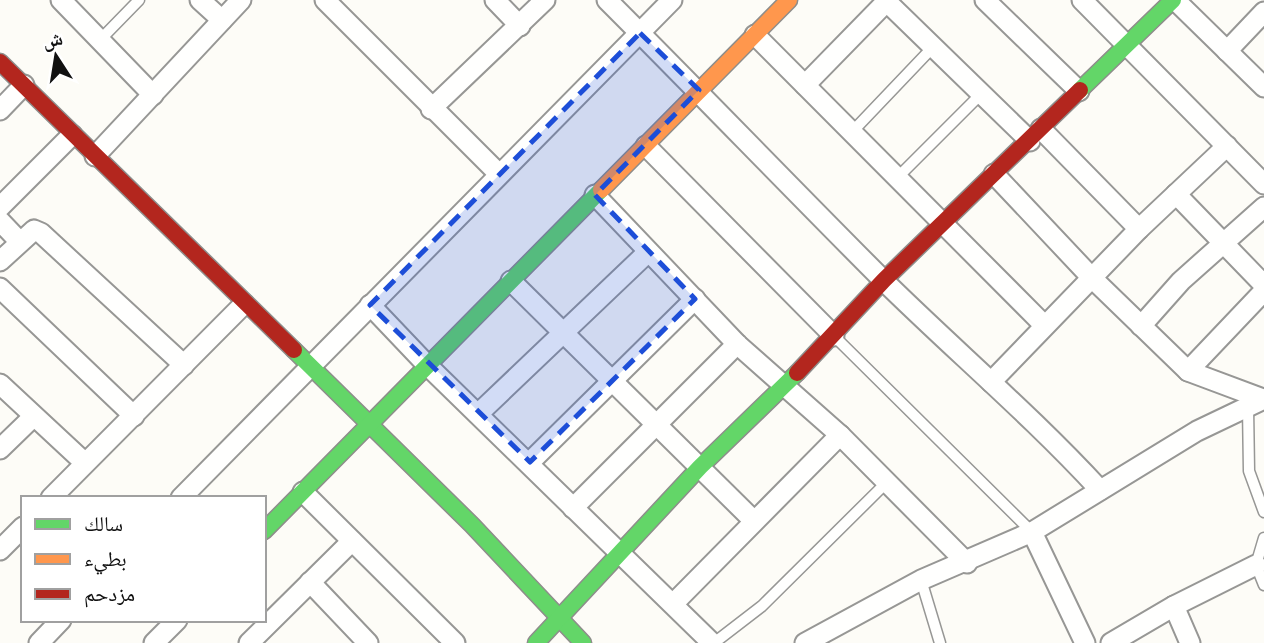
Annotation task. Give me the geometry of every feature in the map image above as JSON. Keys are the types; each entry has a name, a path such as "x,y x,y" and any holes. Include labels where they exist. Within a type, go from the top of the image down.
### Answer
{"street":[{"path":"61,0 153,95"},
{"path":"200,0 222,20"},
{"path":"95,156 241,0"},
{"path":"495,0 520,26"},
{"path":"431,109 545,0"},
{"path":"607,0 699,90 884,280 990,382 1049,434 1100,490"},
{"path":"183,496 671,0"},
{"path":"266,529 789,0"},
{"path":"985,0 1079,91"},
{"path":"1082,0 1264,184"},
{"path":"536,643 700,467 784,387 884,280 1174,0 1264,87"},
{"path":"805,85 888,1 981,94 1035,135 1139,229"},
{"path":"334,3 431,109 499,174"},
{"path":"1227,51 1264,12"},
{"path":"755,35 1044,325"},
{"path":"0,61 368,426 472,525 583,643"},
{"path":"0,110 24,85"},
{"path":"0,207 72,135"},
{"path":"646,146 834,336"},
{"path":"990,382 1139,229 1227,146"},
{"path":"994,174 1092,278 1188,370 1258,401"},
{"path":"1176,194 1264,285"},
{"path":"595,195 737,344 840,435 967,563"},
{"path":"1141,326 1181,281 1264,207"},
{"path":"0,221 20,242"},
{"path":"0,261 34,230 41,233 184,365"},
{"path":"478,414 649,252"},
{"path":"511,281 565,331 754,521"},
{"path":"0,288 134,416"},
{"path":"1188,370 1264,291"},
{"path":"530,462 695,299"},
{"path":"53,496 244,304"},
{"path":"370,305 428,366 530,462 573,508 713,643"},
{"path":"573,508 737,344"},
{"path":"0,384 85,463"},
{"path":"805,643 921,580 967,563 1032,532 1196,431 1258,401"},
{"path":"0,449 33,417"},
{"path":"673,604 840,435"},
{"path":"303,492 455,643"},
{"path":"0,548 21,529"},
{"path":"1032,532 1085,643"},
{"path":"258,640 310,582 352,541"},
{"path":"1111,643 1174,606 1256,565"},
{"path":"310,582 368,643"},
{"path":"1174,606 1190,643"},
{"path":"39,643 59,622"},
{"path":"154,643 175,622"}],"lane":[{"path":"100,40 139,0"},
{"path":"852,132 933,47"},
{"path":"897,178 981,94"},
{"path":"834,336 1032,532"},
{"path":"1258,401 1250,471 1264,512"},
{"path":"713,643 770,598 887,482"},
{"path":"1264,538 1256,565 1264,585"},
{"path":"921,580 940,643"}],"highlighted area":[{"path":"640,33 699,90 595,195 695,299 530,462 370,305"}],"traffic: fast":[{"path":"1080,90 1173,0"},
{"path":"266,529 601,190"},
{"path":"294,350 472,525 583,643"},
{"path":"536,643 700,467 797,373"}],"traffic: slow":[{"path":"601,190 789,0"}],"traffic: jam":[{"path":"0,62 294,350"},
{"path":"797,373 884,280 1080,90"}]}
